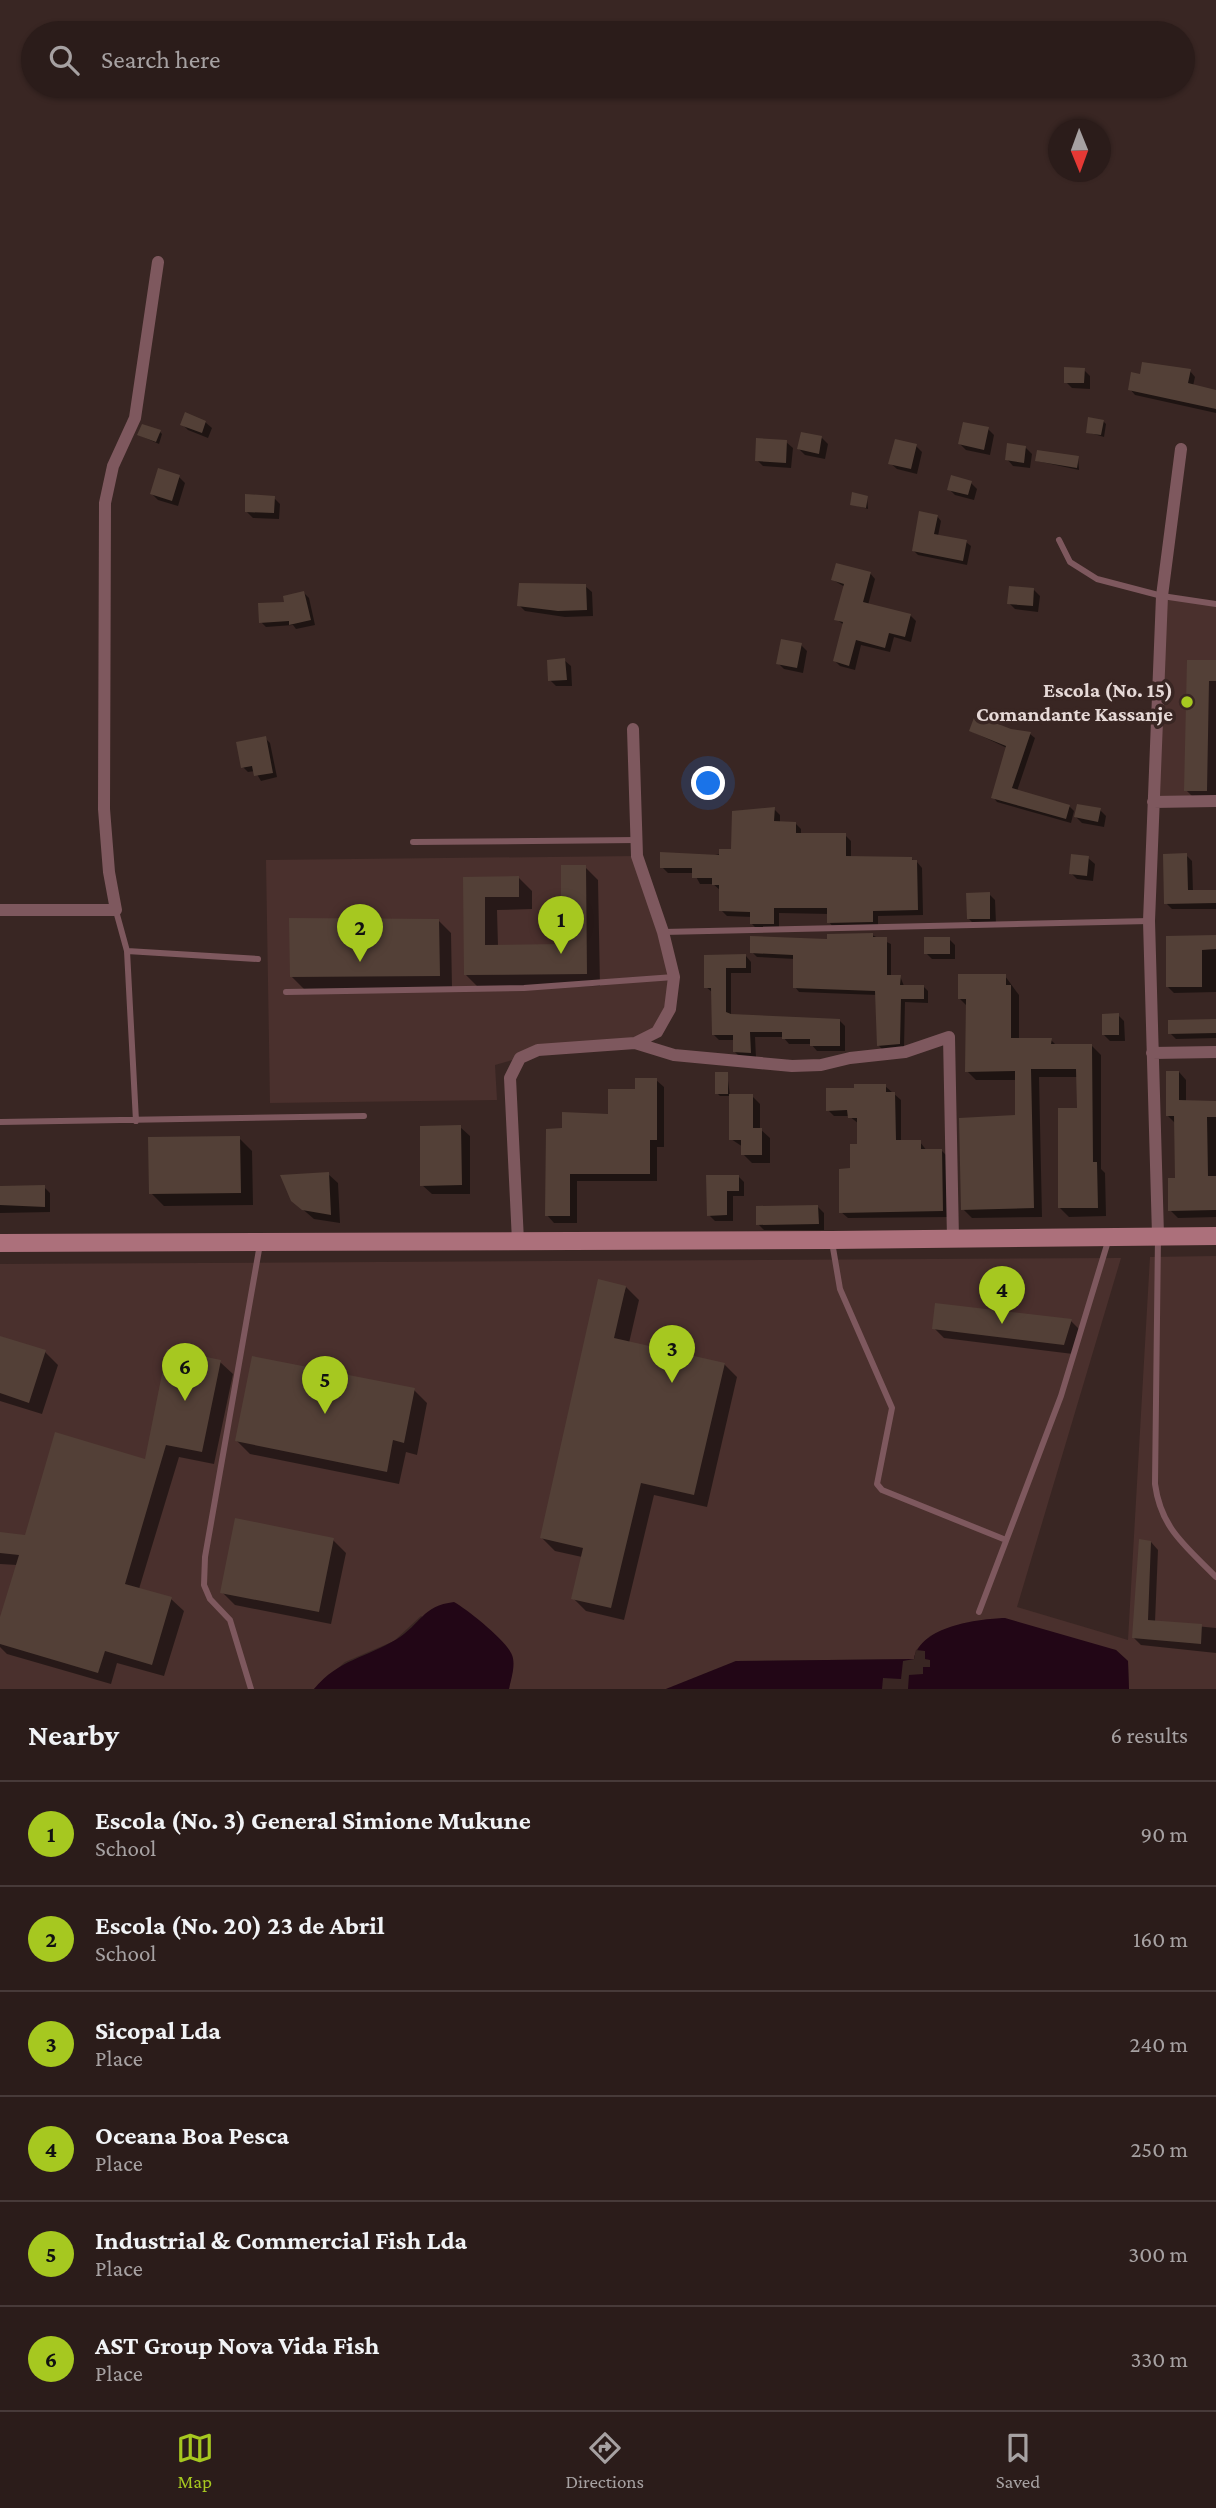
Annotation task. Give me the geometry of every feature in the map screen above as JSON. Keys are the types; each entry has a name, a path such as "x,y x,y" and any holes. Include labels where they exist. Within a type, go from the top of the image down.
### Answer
{"street":[{"path":"0,910 116,910 109,872 104,809 105,503 113,466 135,418 158,262"},
{"path":"1158,1235 1149,921 1162,596 1181,449"},
{"path":"633,729 637,856 663,932 674,977 670,1009 657,1032 635,1043"},
{"path":"1153,802 1216,801"},
{"path":"518,1241 510,1078 520,1058 538,1050 635,1043 674,1055 792,1066 821,1065 850,1058 905,1052 949,1037 953,1239"},
{"path":"1152,1053 1216,1052"},
{"path":"0,1243 831,1241 1216,1236"}],"lane":[{"path":"1059,540 1070,562 1097,579 1162,596 1216,604"},
{"path":"413,842 637,840"},
{"path":"116,910 127,951 136,1121"},
{"path":"663,932 1149,921"},
{"path":"127,951 258,959"},
{"path":"286,992 524,988 674,977"},
{"path":"0,1122 364,1116"},
{"path":"1158,1235 1155,1484 1158,1507 1171,1531 1216,1577"},
{"path":"979,1612 1061,1396 1109,1236"},
{"path":"831,1241 840,1289 892,1408 877,1484 882,1490 1006,1540"},
{"path":"251,1689 236,1633 230,1620 210,1599 204,1585 205,1557 260,1242"}],"shaded area":[{"name":"Escola (No. 15) Comandante Kassanje","path":"1162,596 1216,604 1216,801 1153,802"},
{"path":"637,856 674,977 657,1032 635,1043 520,1058 495,1065 497,1100 270,1103 266,860"},
{"path":"1216,1256 1216,1689 1129,1689 1128,1661 1116,1650 948,1629 930,1636 916,1650 915,1659 736,1661 666,1689 509,1689 513,1668 421,1616 394,1641 345,1662 314,1689 0,1689 0,1264 1121,1258 1017,1607 1128,1640 1150,1257"},
{"path":"454,1602 486,1626 509,1649 513,1672 509,1689 314,1689 333,1671 397,1639 435,1607"},
{"path":"1005,1618 1116,1650 1128,1661 1129,1689 666,1689 736,1661 914,1659 927,1639 938,1632 980,1620"}],"pier":[{"path":"916,1650 925,1651 925,1659 930,1660 930,1667 923,1667 923,1674 909,1675 908,1689 882,1689 883,1678 901,1679 903,1661 914,1659"}],"building":[{"path":"1142,362 1191,369 1188,383 1216,390 1216,409 1128,390 1131,372 1140,374"},
{"path":"1064,367 1085,368 1084,383 1064,383"},
{"path":"185,412 206,421 202,433 180,425"},
{"path":"1088,417 1104,420 1101,435 1086,433"},
{"path":"963,422 989,427 984,450 958,444"},
{"path":"142,424 161,430 156,442 137,435"},
{"path":"801,432 822,436 819,454 797,449"},
{"path":"756,438 787,440 786,463 755,461"},
{"path":"895,439 917,444 911,469 888,464"},
{"path":"1007,443 1026,446 1024,463 1005,460"},
{"path":"1037,450 1079,456 1077,468 1035,461"},
{"path":"158,468 180,475 172,501 150,494"},
{"path":"951,475 972,481 968,495 947,490"},
{"path":"852,492 868,496 866,508 850,505"},
{"path":"245,494 275,496 274,513 245,512"},
{"path":"919,511 938,515 934,534 967,540 963,561 912,551"},
{"path":"836,563 871,572 863,602 911,614 905,637 889,633 885,648 856,640 849,666 833,661 843,622 834,620 844,584 831,580"},
{"path":"519,583 586,584 587,610 558,611 517,606"},
{"path":"1009,586 1034,588 1033,606 1007,604"},
{"path":"304,591 311,620 289,625 289,621 259,623 258,603 284,602 283,596"},
{"path":"781,639 802,643 797,668 776,664"},
{"path":"565,658 567,680 548,681 547,660"},
{"path":"1187,660 1216,660 1216,681 1209,681 1207,791 1184,791"},
{"path":"975,715 1011,729 1031,732 1012,788 1070,805 1066,819 991,798 1006,746 969,731"},
{"path":"266,736 273,773 254,776 252,766 241,768 236,742"},
{"path":"1077,804 1101,808 1098,822 1074,817"},
{"path":"775,807 774,821 796,822 796,833 846,833 846,856 912,857 912,860 917,860 918,910 873,911 873,922 827,923 827,908 774,908 774,924 750,924 750,912 719,911 719,885 712,885 712,878 692,878 692,868 660,868 660,852 719,855 719,849 731,849 732,811"},
{"path":"1187,853 1188,890 1216,890 1216,903 1164,904 1163,854"},
{"path":"1071,854 1089,856 1087,876 1069,874"},
{"path":"561,865 586,865 587,974 464,975 463,877 519,876 519,897 485,897 485,945 561,944"},
{"path":"990,892 990,919 967,919 966,893"},
{"path":"289,918 439,919 440,976 290,977"},
{"path":"873,933 873,937 887,937 887,975 901,975 900,985 924,985 924,999 901,999 900,1044 877,1046 875,991 793,988 793,955 750,953 750,936 827,939 827,934"},
{"path":"1216,935 1216,949 1202,950 1202,987 1166,987 1166,936"},
{"path":"924,937 950,937 950,954 924,954"},
{"path":"746,954 746,968 726,968 726,1012 840,1019 840,1046 810,1046 810,1039 782,1039 782,1032 750,1032 751,1053 733,1052 733,1035 712,1035 711,988 704,988 704,955"},
{"path":"958,974 1006,974 1006,985 1011,985 1011,1038 1052,1038 1051,1044 1092,1044 1093,1162 1097,1162 1098,1208 1058,1208 1058,1108 1077,1108 1076,1069 1031,1069 1034,1208 961,1210 959,1118 1015,1115 1015,1071 965,1072 966,999 958,999"},
{"path":"1119,1013 1119,1035 1102,1035 1102,1014"},
{"path":"1216,1019 1216,1033 1168,1034 1168,1020"},
{"path":"1166,1071 1179,1071 1179,1100 1216,1101 1216,1117 1207,1117 1208,1176 1216,1176 1216,1210 1168,1211 1168,1178 1175,1178 1174,1116 1166,1116"},
{"path":"715,1072 728,1072 728,1094 715,1094"},
{"path":"635,1078 657,1078 657,1140 650,1140 650,1174 570,1174 570,1216 545,1216 546,1129 562,1128 562,1112 608,1114 608,1089 635,1089"},
{"path":"854,1084 886,1084 886,1092 895,1092 896,1140 921,1140 921,1149 942,1149 943,1211 839,1213 839,1169 850,1168 850,1144 857,1144 857,1118 848,1118 847,1110 826,1111 826,1088 854,1088"},
{"path":"729,1094 753,1094 753,1128 762,1128 762,1155 741,1155 741,1140 729,1140"},
{"path":"461,1125 462,1185 420,1186 420,1126"},
{"path":"240,1136 241,1193 149,1194 148,1137"},
{"path":"329,1172 331,1215 302,1210 291,1201 280,1175"},
{"path":"706,1175 739,1175 739,1191 727,1191 727,1215 707,1216"},
{"path":"45,1185 45,1207 0,1205 0,1186"},
{"path":"818,1205 819,1224 756,1225 756,1206"},
{"path":"598,1279 626,1286 614,1338 725,1363 694,1495 641,1483 611,1608 571,1599 583,1548 540,1538"},
{"path":"935,1303 1072,1319 1064,1345 932,1329"},
{"path":"0,1336 46,1350 29,1403 0,1393"},
{"path":"167,1349 221,1360 202,1452 166,1445 125,1584 172,1597 152,1665 105,1651 98,1673 0,1644 0,1617 19,1555 0,1553 0,1532 25,1535 55,1432 145,1459"},
{"path":"252,1356 415,1388 404,1443 393,1440 387,1472 235,1441"},
{"path":"235,1518 334,1538 319,1612 220,1593"},
{"path":"1139,1539 1151,1541 1148,1620 1202,1624 1201,1644 1132,1638"}],"place":[{"name":"Escola (No. 15) Comandante Kassanje","path":"1187,702"},
{"name":"Escola (No. 3) General Simione Mukune","path":"561,954"},
{"name":"Escola (No. 20) 23 de Abril","path":"360,962"},
{"name":"Oceana Boa Pesca","path":"1002,1324"},
{"name":"Sicopal Lda","path":"672,1383"},
{"name":"AST Group Nova Vida Fish","path":"185,1401"},
{"name":"Industrial & Commercial Fish Lda","path":"325,1414"}]}
